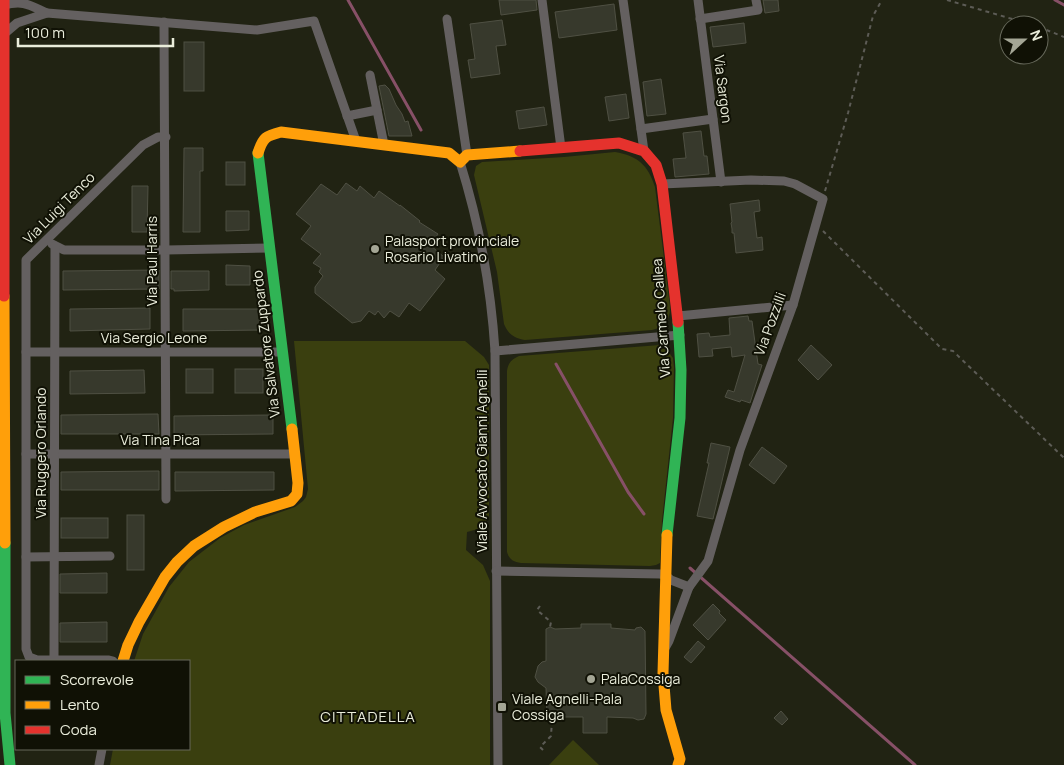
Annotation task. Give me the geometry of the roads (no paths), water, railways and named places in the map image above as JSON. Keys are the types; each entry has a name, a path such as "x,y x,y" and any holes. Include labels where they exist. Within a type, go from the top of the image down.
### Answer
{"street":[{"path":"542,0 561,148"},
{"path":"463,158 619,143 644,151 624,0"},
{"name":"Via Sargon","path":"698,0 721,182"},
{"path":"700,19 758,10 756,0"},
{"path":"9,765 5,713 4,3 24,1 47,13"},
{"path":"4,34 17,23 47,13 257,30 314,21 356,140"},
{"name":"Viale Avvocato Gianni Agnelli","path":"447,19 466,183 482,247 492,314 495,351 498,765"},
{"name":"Via Paul Harris","path":"164,22 166,137 166,499"},
{"path":"370,75 384,145"},
{"path":"347,116 377,110"},
{"path":"641,129 713,119"},
{"name":"Via Salvatore Zuppardo","path":"123,660 142,615 170,570 180,559 222,528 297,496 295,454 258,153 261,143 268,135 281,132 449,153 463,158"},
{"name":"Via Luigi Tenco","path":"54,660 37,660 29,657 26,649 26,260 143,145 158,137 166,137"},
{"name":"Via Carmelo Callea","path":"644,151 656,165 662,184 680,335 680,418 668,523 663,673 666,710 681,763"},
{"name":"Via Pozzilli","path":"664,650 689,587 708,561 740,450 793,305 823,199 795,184 784,181 751,180 721,182"},
{"path":"662,184 721,182"},
{"path":"46,240 64,250 270,248"},
{"name":"Via Ruggero Orlando","path":"54,660 55,246"},
{"path":"678,316 793,305"},
{"path":"495,351 680,335"},
{"name":"Via Sergio Leone","path":"26,352 282,352"},
{"name":"Via Tina Pica","path":"26,454 295,454"},
{"path":"26,557 110,556"},
{"path":"496,571 660,574 689,587"},
{"path":"54,660 109,660"},
{"path":"99,765 102,750"}],"waterway":[{"path":"348,0 421,130"},
{"path":"1055,0 1064,5"},
{"path":"556,364 628,492 644,514"},
{"path":"690,568 915,765"}],"place":[{"name":"Palasport provinciale Rosario Livatino","path":"375,249"},
{"name":"PalaCossiga","path":"591,679"},
{"name":"Viale Agnelli-Pala Cossiga","path":"502,707"}],"district":[{"name":"CITTADELLA","path":"368,717"}]}
